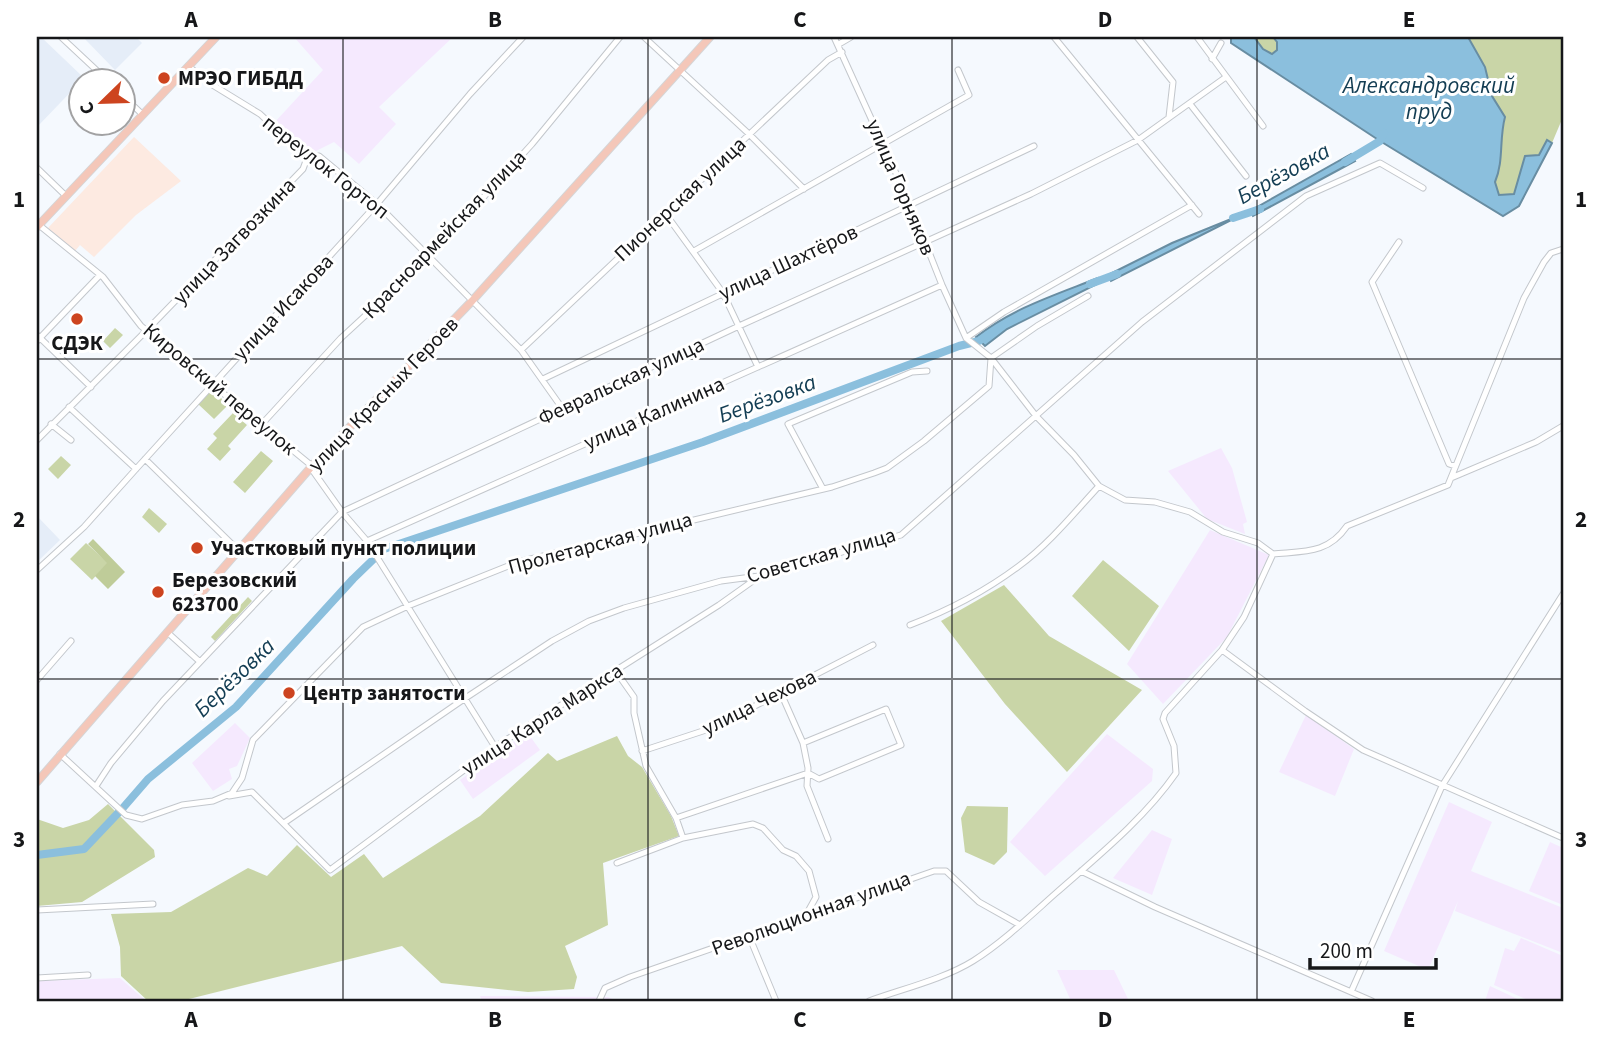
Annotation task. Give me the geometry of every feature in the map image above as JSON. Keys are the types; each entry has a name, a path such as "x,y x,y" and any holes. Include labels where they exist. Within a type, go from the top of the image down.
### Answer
{"main road":[{"path":"38,226 216,37"},
{"name":"улица Красных Героев","path":"37,782 312,466 472,301 710,37"}],"street":[{"path":"61,37 92,66"},
{"name":"улица Исакова","path":"37,570 84,527 377,204 470,94 523,37"},
{"name":"Красноармейская улица","path":"261,425 341,338 430,256 532,144 620,37"},
{"path":"644,37 804,189"},
{"name":"улица Горняков","path":"834,37 910,204 966,338"},
{"path":"839,44 850,37"},
{"path":"1054,37 1199,214"},
{"path":"1137,37 1172,82 1169,117"},
{"path":"1197,37 1263,126"},
{"path":"1212,59 1221,43"},
{"name":"Пионерская улица","path":"521,350 828,60 842,52"},
{"name":"переулок Гортоп","path":"188,66 211,84 260,114 307,158 319,156 377,204 521,350 562,408"},
{"path":"694,251 969,95 958,70"},
{"name":"Февральская улица","path":"98,789 111,763 163,701 342,512 739,326 1031,194 1138,140 1226,77"},
{"path":"1190,104 1246,176"},
{"path":"136,108 142,114"},
{"name":"улица Шахтёров","path":"543,379 1034,146"},
{"name":"улица Загвозкина","path":"37,440 303,169 307,158"},
{"name":"Советская улица","path":"284,823 464,699 552,641 589,621 624,608 721,581 759,576 901,536 1142,322 1306,196 1380,163 1423,188"},
{"path":"37,169 66,196"},
{"path":"1192,205 1004,312 966,338 991,358 1036,416 1074,455 1099,486 1125,500 1155,502 1190,512 1223,531 1258,543 1273,554 1315,550 1329,545 1340,537 1347,526 1448,485 1524,298 1551,253 1563,250"},
{"path":"665,213 723,293 758,367"},
{"name":"Кировский переулок","path":"38,226 100,275 147,330 312,466 342,512 367,541 495,747"},
{"path":"1399,242 1372,282 1449,464 1455,466"},
{"path":"91,387 38,338 100,275"},
{"name":"улица Калинина","path":"367,541 942,285"},
{"path":"991,358 1060,311 1088,296"},
{"name":"Пролетарская улица","path":"226,796 232,793 242,778 247,756 257,736 363,627 518,562 823,489 887,468 923,442 989,386 991,358"},
{"path":"823,489 788,424 912,372 927,371"},
{"path":"69,407 136,469"},
{"path":"51,424 71,440"},
{"path":"1451,478 1536,442 1563,426"},
{"path":"145,459 238,550"},
{"path":"910,625 935,616 1019,567 1042,547 1099,486"},
{"path":"869,1001 957,969 974,960 1020,925 1081,872 1155,801 1176,773 1174,746 1163,719 1165,713 1222,650 1244,617 1273,554"},
{"name":"улица Карла Маркса","path":"284,823 330,870 495,747 719,605 759,576"},
{"path":"1352,992 1441,786 1563,594"},
{"path":"167,632 200,661"},
{"path":"37,680 71,641"},
{"name":"улица Чехова","path":"642,751 712,728 873,645"},
{"path":"1222,650 1363,750 1563,838"},
{"path":"615,670 634,697 634,713 646,766 676,818 683,838"},
{"path":"780,691 803,743 808,774 807,786 828,839"},
{"path":"676,818 808,774 819,779 901,745 886,709 803,743"},
{"path":"60,754 126,815 142,819 182,805 253,792 284,823"},
{"path":"617,863 683,838 753,824 763,828 783,850 796,856 809,871 816,897 806,915"},
{"name":"Революционная улица","path":"599,1001 605,988 934,871 946,871 979,902 1020,925"},
{"path":"1081,872 1373,1001"},
{"path":"37,910 153,904"},
{"path":"749,936 776,1001"},
{"path":"37,978 88,975"}],"shaded area":[{"path":"37,37 41,37 71,66 66,66 66,97 37,127"},
{"path":"83,37 136,37 142,43 119,66 111,66"},
{"path":"294,37 453,37 379,107 396,124 359,164 334,142 308,155 274,123 323,70"},
{"path":"134,137 181,181 136,215 94,257 80,245 75,251 48,228"},
{"path":"1221,448 1232,468 1247,522 1243,524 1245,534 1207,519 1168,471"},
{"path":"37,516 60,540 37,562"},
{"path":"1210,530 1269,555 1227,637 1163,704 1127,664"},
{"path":"1306,715 1354,749 1335,796 1279,772"},
{"path":"235,723 250,738 237,766 229,769 232,779 213,791 192,763"},
{"path":"527,732 540,750 473,799 460,780"},
{"path":"1107,734 1153,769 1152,781 1045,876 1010,842"},
{"path":"1449,802 1492,822 1471,871 1563,908 1563,953 1455,911 1458,901 1428,970 1384,951"},
{"path":"1152,830 1172,839 1152,895 1113,878"},
{"path":"1550,842 1563,848 1563,905 1529,891"},
{"path":"1521,938 1563,956 1563,1001 1530,1001 1494,985 1505,948 1514,951"},
{"path":"1057,970 1114,970 1129,1001 1071,1001"},
{"path":"120,978 146,1001 37,1001 37,981"},
{"path":"1490,986 1522,1001 1485,1001"},
{"path":"480,996 608,997 617,1001 482,1001"}],"green space":[{"path":"1254,37 1273,37 1277,42 1277,50 1272,54 1263,49"},
{"path":"1468,37 1563,37 1563,117 1552,143 1548,140 1539,155 1525,156 1514,194 1499,195 1495,183 1500,167 1505,117 1492,96 1485,67"},
{"path":"115,328 123,335 110,348 103,341"},
{"path":"211,388 228,405 214,419 197,403"},
{"path":"233,413 247,425 228,446 231,449 220,461 207,449 217,438 213,434"},
{"path":"261,451 273,461 245,493 233,482"},
{"path":"61,456 71,465 58,479 48,469"},
{"path":"149,508 167,524 159,533 142,517"},
{"path":"93,539 125,572 108,589 95,576 107,563 88,544"},
{"path":"86,543 108,563 92,580 70,559"},
{"path":"1103,560 1159,606 1129,651 1072,596"},
{"path":"1004,585 1049,636 1142,690 1067,772 1005,704 941,621"},
{"path":"248,597 252,601 215,641 211,637"},
{"path":"617,736 628,756 642,767 671,816 679,836 603,863 608,925 565,946 577,977 574,989 528,992 441,983 402,946 181,1001 148,1001 121,976 120,947 111,914 171,912 248,868 267,876 297,845 331,877 364,854 383,878 480,816 548,753 557,761"},
{"path":"108,804 154,850 155,857 82,902 37,906 37,819 63,828 89,820"},
{"path":"967,806 1008,807 1007,852 994,865 965,852 961,818"}],"water":[{"name":"Александровский пруд","path":"1231,37 1254,37 1263,49 1272,54 1277,50 1277,42 1273,37 1468,37 1485,67 1492,96 1505,117 1500,166 1495,182 1499,195 1514,194 1525,156 1539,155 1547,140 1552,143 1519,206 1503,216 1380,141 1231,43"},
{"path":"1351,154 1355,161 1253,216 1250,211"},
{"path":"1241,215 1111,281 1108,275 1172,243"},
{"path":"1098,278 1099,283 1007,329 985,346 976,337 1020,310"}],"waterway":[{"name":"Берёзовка","path":"1345,162 1380,141 1384,133"},
{"name":"Берёзовка","path":"1233,218 1260,209"},
{"name":"Берёзовка","path":"1090,284 1117,274"},
{"name":"Берёзовка","path":"122,809 148,779 236,707 353,579 384,549 703,442 959,346 979,341 988,335"},
{"name":"Берёзовка","path":"37,855 84,849 120,811"}],"place":[{"name":"МРЭО ГИБДД","path":"164,78"},
{"name":"СДЭК","path":"77,319"},
{"name":"Участковый пункт полиции","path":"197,548"},
{"name":"Березовский 623700","path":"158,592"},
{"name":"Центр занятости","path":"289,693"}]}
